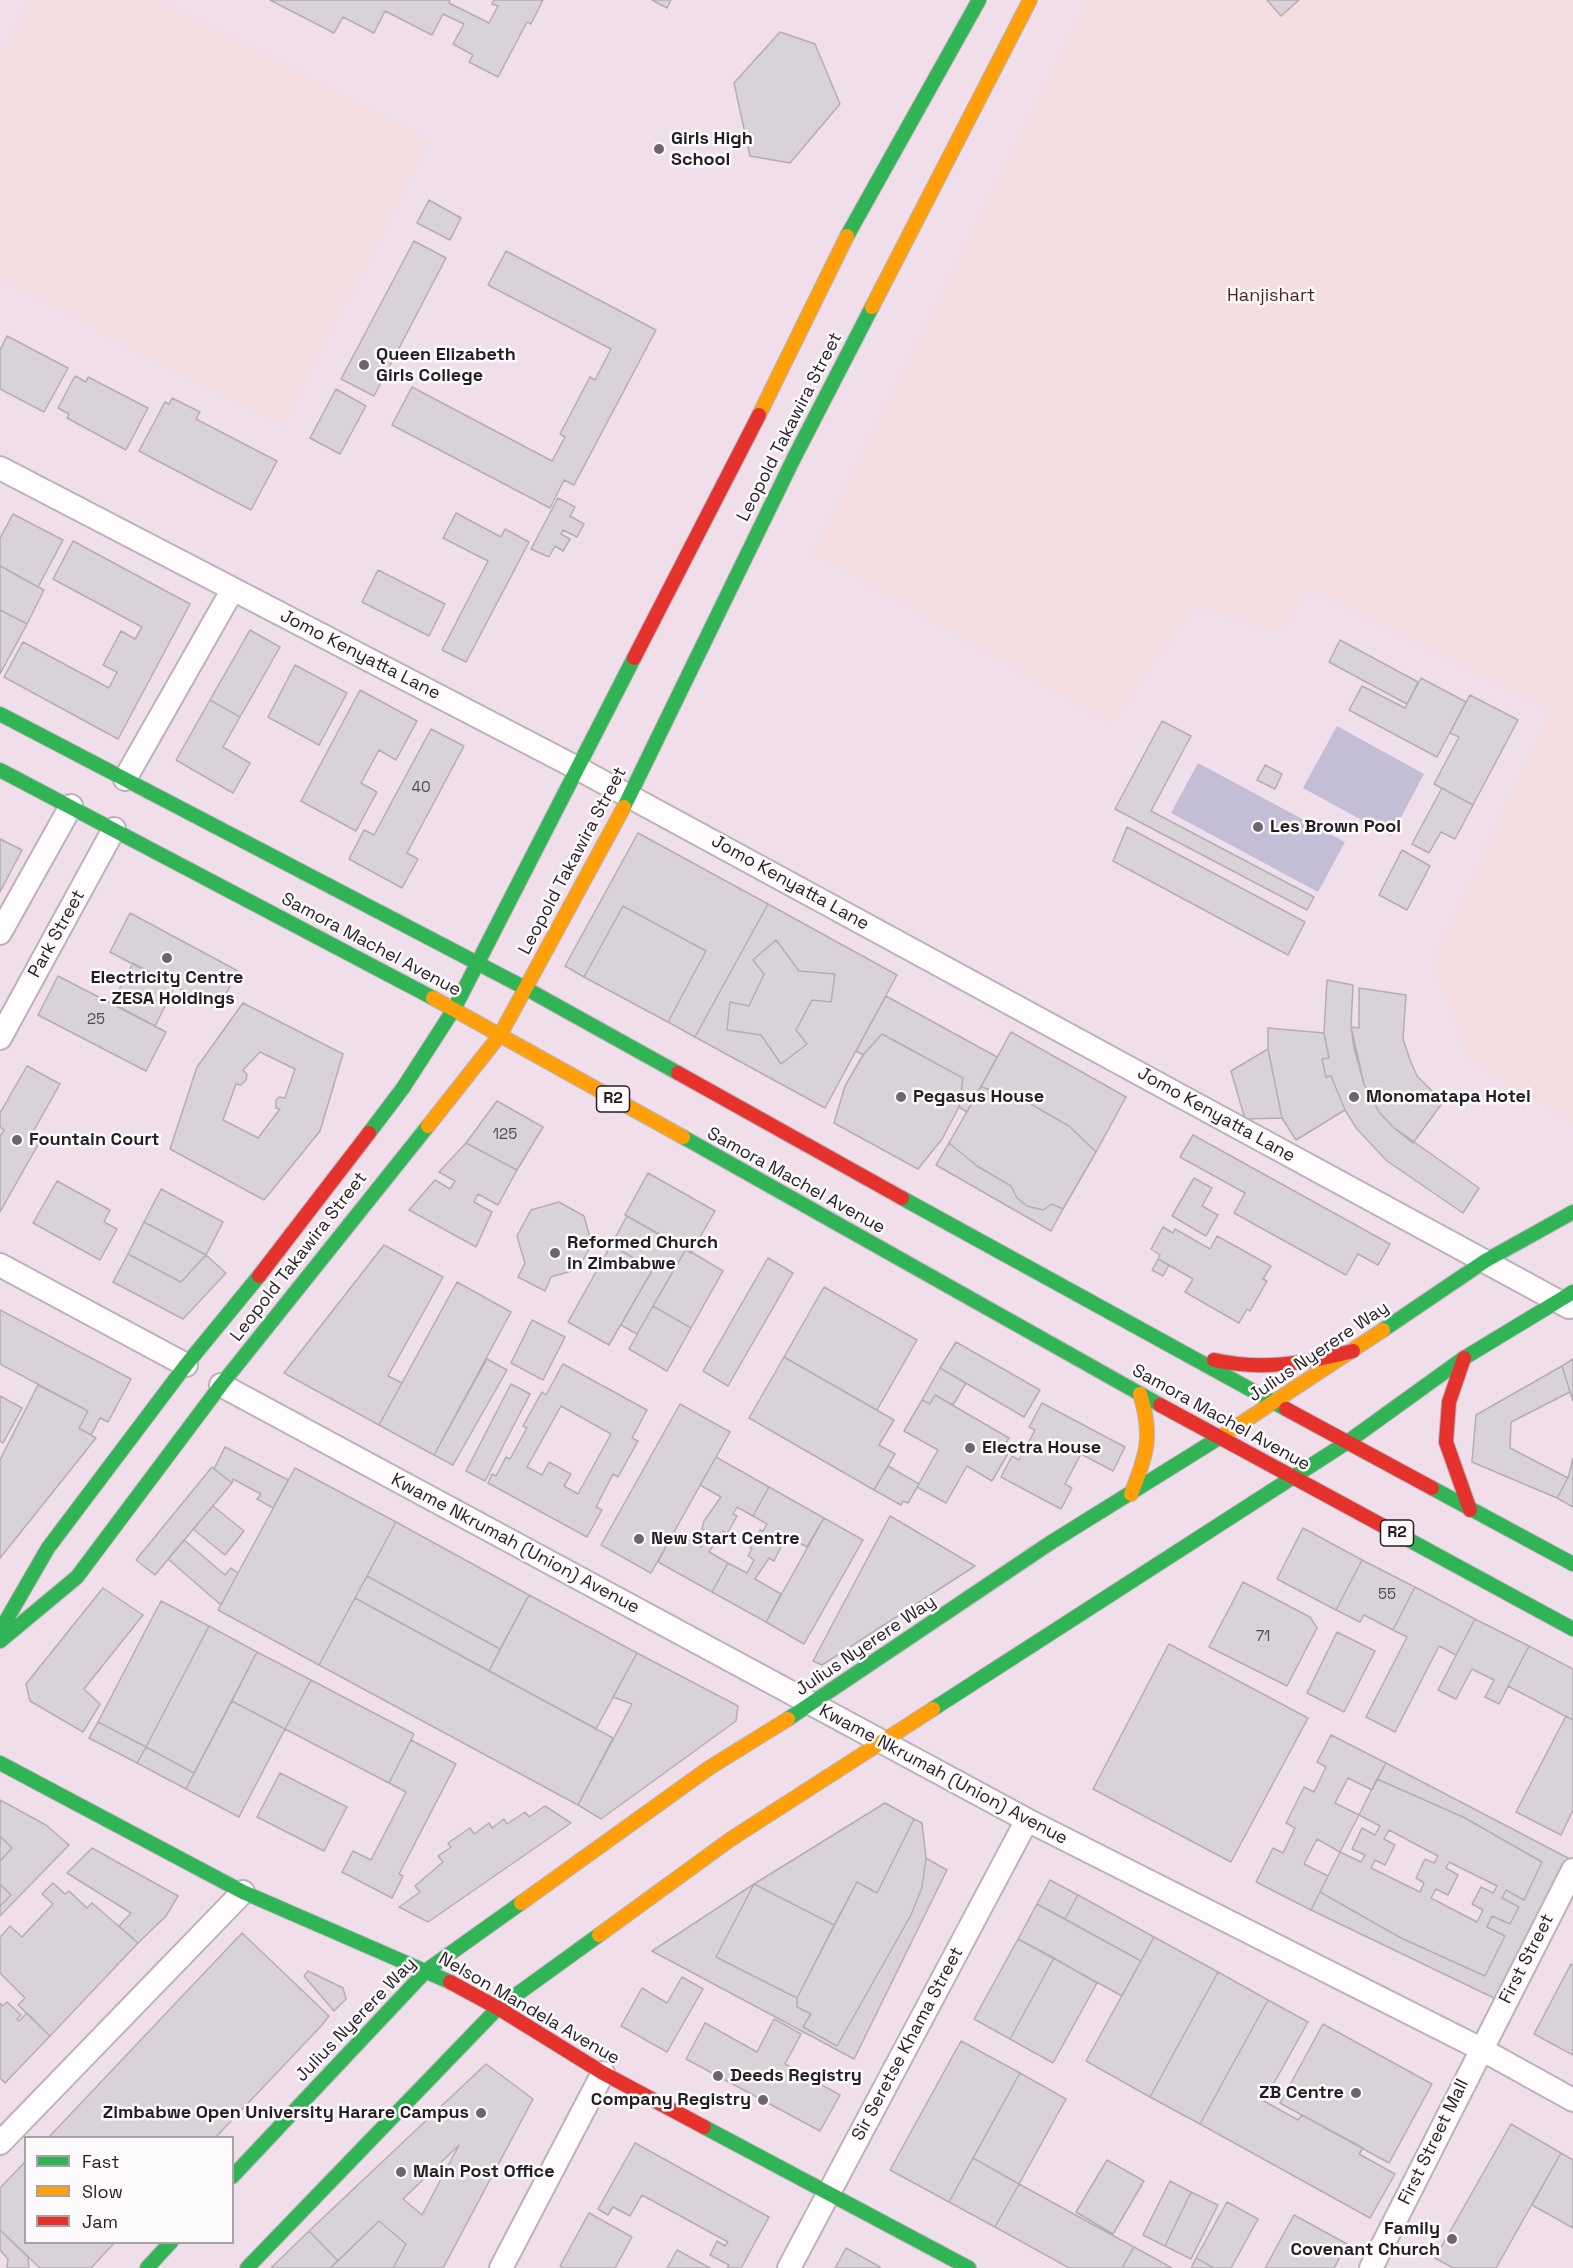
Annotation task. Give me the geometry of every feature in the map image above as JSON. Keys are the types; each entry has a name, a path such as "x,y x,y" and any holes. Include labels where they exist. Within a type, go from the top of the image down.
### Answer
{"main road":[{"name":"Leopold Takawira Street","path":"0,1631 48,1548 186,1365 266,1268 403,1088 454,1009 749,435 844,241 979,0"},
{"name":"Leopold Takawira Street","path":"0,1641 77,1577 221,1385 500,1035 630,796 794,458 1030,0"},
{"name":"Samora Machel Avenue","path":"0,714 525,988 1346,1443 1573,1564"},
{"name":"Samora Machel Avenue","path":"0,770 454,1009 1140,1394 1573,1629"},
{"name":"Julius Nyerere Way","path":"234,2175 427,1970 709,1768 811,1705 1050,1543 1275,1403 1485,1261 1573,1212"},
{"path":"248,2268 498,2008 731,1839 1346,1443 1464,1358 1568,1300"},
{"path":"1180,1351 1235,1366 1283,1368 1353,1351"},
{"path":"1464,1358 1449,1402 1446,1442 1470,1510"},
{"path":"1131,1494 1146,1460 1150,1423 1140,1394"},
{"name":"Nelson Mandela Avenue","path":"0,1763 243,1892 427,1970 498,2008 603,2073 969,2268"},
{"path":"147,2268 169,2244"}],"street":[{"name":"Jomo Kenyatta Lane","path":"0,468 630,796 1485,1261 1568,1300"},
{"path":"125,779 233,589"},
{"path":"0,933 71,806"},
{"name":"Park Street","path":"0,1038 114,829"},
{"path":"0,1265 186,1365"},
{"name":"Kwame Nkrumah (Union) Avenue","path":"221,1385 1027,1820 1213,1916 1481,2049 1573,2100"},
{"name":"Sir Seretse Khama Street","path":"789,2268 1027,1820"},
{"name":"First Street","path":"1481,2049 1573,1870"},
{"path":"0,2143 243,1892"},
{"name":"First Street Mall","path":"1371,2268 1481,2049"},
{"path":"501,2268 603,2073"}],"shaded area":[{"path":"0,0 1573,0 1573,2268 0,2268"},
{"name":"Les Brown Pool","path":"1337,726 1424,774 1391,836 1303,788"},
{"name":"Les Brown Pool","path":"1198,763 1345,842 1318,892 1171,813"}],"green space":[{"path":"31,0 159,0 429,139 283,426 0,280 0,61"},
{"name":"Hanjishart","path":"1087,0 1573,0 1573,1124 1470,1059 1433,963 1551,711 1311,589 1277,633 1196,605 1110,723 814,553"}],"building":[{"path":"270,0 450,0 449,3 489,23 498,6 492,4 494,0 543,0 531,24 527,22 498,77 469,62 473,55 453,44 464,24 443,14 432,35 385,11 374,33 343,17 334,33"},
{"path":"652,0 671,0 667,8"},
{"path":"1267,0 1299,0 1281,16"},
{"path":"780,32 815,44 840,104 790,163 750,156 734,83"},
{"path":"429,200 461,218 450,240 417,223"},
{"path":"414,241 446,258 374,396 341,379"},
{"name":"Queen Elizabeth Girls College","path":"506,251 656,330 574,485 564,480 550,508 392,425 412,387 552,461 565,437 560,434 590,377 595,380 611,349 488,285"},
{"path":"7,336 68,368 44,412 0,389 0,350"},
{"path":"75,376 86,382 88,377 148,408 126,450 67,418 69,414 58,408"},
{"path":"336,389 366,406 340,454 310,438"},
{"path":"172,398 200,412 196,419 277,461 251,510 139,451 165,402 169,404"},
{"path":"558,498 575,507 570,516 584,524 577,537 563,530 561,534 570,539 563,551 555,546 549,557 531,549"},
{"path":"456,513 501,537 505,529 529,542 466,662 442,650 488,561 443,538"},
{"path":"13,514 63,540 38,587 0,566 0,538"},
{"path":"73,541 190,604 118,739 4,677 23,642 109,688 117,672 103,665 121,631 135,639 142,627 53,579"},
{"path":"0,566 44,590 27,624 0,610"},
{"path":"378,570 445,604 429,636 362,602"},
{"path":"0,610 27,624 0,674"},
{"path":"250,630 280,647 240,717 210,700"},
{"path":"1340,640 1418,682 1407,704 1329,662"},
{"path":"295,665 347,693 319,745 268,717"},
{"path":"1421,678 1466,702 1437,757 1349,710 1362,686 1405,708"},
{"path":"360,690 417,721 396,760 379,750 361,783 377,792 356,831 301,801"},
{"path":"1470,695 1518,720 1473,805 1434,784 1459,737 1450,733"},
{"path":"210,700 240,717 223,747 250,763 233,793 176,760"},
{"path":"1162,721 1191,736 1151,811 1314,897 1307,910 1115,809"},
{"path":"431,729 464,746 407,853 418,859 402,888 349,859 364,830 374,835"},
{"path":"1265,765 1282,774 1275,789 1257,780"},
{"path":"1442,788 1473,805 1455,839 1441,832 1429,853 1412,844"},
{"path":"1127,827 1305,922 1288,955 1113,861"},
{"path":"638,833 768,904 695,1037 668,1022 706,951 623,906 584,977 565,966"},
{"path":"0,839 22,850 0,892"},
{"path":"1402,850 1430,866 1407,910 1379,895"},
{"path":"768,904 897,975 825,1108 695,1037","holes":["776,940 799,971 835,974 831,1002 812,1000 796,1030 807,1044 781,1064 761,1035 727,1030 730,1002 749,1006 764,974 753,960"]},
{"path":"623,906 706,951 668,1022 584,977"},
{"name":"Electricity Centre - ZESA Holdings","path":"130,913 238,971 218,1009 110,952"},
{"path":"776,940 799,971 835,974 831,1002 812,1000 796,1030 807,1044 781,1064 761,1035 727,1030 730,1002 749,1006 764,974 753,960"},
{"path":"133,963 175,986 155,1026 112,1003"},
{"path":"58,976 166,1032 146,1071 38,1015"},
{"name":"Monomatapa Hotel","path":"1327,980 1353,985 1351,1027 1354,1048 1364,1084 1379,1112 1393,1127 1479,1188 1463,1213 1387,1161 1357,1129 1345,1110 1331,1076 1326,1077 1322,1059 1329,1058 1324,1033"},
{"path":"1359,988 1406,995 1403,1039 1410,1060 1417,1076 1443,1102 1413,1143 1379,1112 1364,1084 1351,1027 1359,1028"},
{"path":"886,996 997,1057 967,1112 959,1107 963,1078 882,1034 863,1055 856,1051"},
{"path":"243,1003 343,1054 320,1131 264,1200 170,1149 197,1067","holes":["260,1052 295,1069 285,1098 279,1097 276,1100 276,1108 280,1109 258,1138 223,1120 236,1084 241,1085 246,1080 247,1075 243,1070"]},
{"path":"1268,1028 1324,1033 1329,1058 1322,1059 1326,1077 1331,1076 1345,1110 1296,1140 1282,1118 1268,1049"},
{"path":"1011,1032 1126,1097 1096,1152 1069,1126 1020,1098 981,1087"},
{"name":"Pegasus House","path":"882,1034 963,1078 959,1107 942,1139 918,1169 834,1123 845,1086 863,1055"},
{"path":"1268,1049 1282,1118 1245,1119 1231,1071"},
{"name":"Fountain Court","path":"27,1066 60,1084 30,1137 39,1143 0,1212 0,1136 4,1130 0,1127 0,1113"},
{"path":"981,1087 1020,1098 1069,1126 1096,1152 1063,1209 1052,1204 1043,1210 1027,1206 1017,1198 1011,1186 977,1166 949,1143"},
{"path":"497,1101 543,1127 517,1170 466,1143"},
{"path":"1193,1135 1390,1244 1378,1265 1358,1254 1346,1275 1234,1213 1245,1193 1180,1157"},
{"path":"466,1143 517,1170 498,1205 478,1194 474,1202 492,1212 476,1247 409,1210 435,1180 450,1189 455,1181 439,1172"},
{"path":"949,1143 977,1166 1011,1186 1017,1198 1027,1206 1043,1210 1052,1204 1063,1209 1051,1231 936,1165"},
{"path":"648,1173 715,1211 691,1253 625,1215"},
{"path":"1194,1178 1212,1188 1202,1206 1218,1215 1206,1236 1172,1216"},
{"path":"57,1181 110,1210 104,1222 117,1229 100,1260 33,1223"},
{"path":"161,1189 223,1222 206,1255 144,1222"},
{"name":"Reformed Church in Zimbabwe","path":"559,1202 584,1216 592,1244 578,1269 551,1277 545,1291 518,1277 525,1263 517,1236 531,1210"},
{"path":"627,1216 686,1249 637,1334 621,1325 653,1269 611,1245"},
{"path":"144,1222 206,1255 181,1282 128,1254"},
{"path":"1163,1227 1173,1233 1175,1229 1210,1249 1217,1236 1271,1266 1263,1279 1267,1281 1250,1311 1247,1309 1239,1323 1185,1292 1193,1279 1158,1259 1160,1255 1151,1249"},
{"path":"384,1245 443,1277 388,1376 402,1383 379,1425 284,1373"},
{"path":"611,1245 653,1269 609,1345 568,1322"},
{"path":"686,1249 723,1271 691,1328 653,1306"},
{"path":"128,1254 181,1282 206,1255 226,1273 183,1319 113,1282"},
{"path":"768,1258 793,1273 728,1386 703,1371"},
{"path":"1158,1259 1169,1265 1163,1276 1152,1270"},
{"path":"457,1282 511,1312 434,1455 379,1425"},
{"path":"824,1287 917,1340 877,1410 784,1357"},
{"path":"653,1306 691,1328 667,1371 629,1349"},
{"path":"0,1310 131,1379 108,1422 100,1418 91,1435 79,1428 88,1411 0,1364"},
{"path":"532,1320 565,1337 543,1380 511,1363"},
{"path":"956,1342 1040,1390 1024,1417 940,1368"},
{"path":"784,1357 894,1420 879,1445 895,1454 874,1490 749,1418"},
{"path":"487,1359 507,1370 453,1465 434,1455"},
{"path":"1573,1359 1573,1401 1562,1366"},
{"path":"563,1364 647,1410 632,1438 638,1441 618,1477 613,1474 596,1507 602,1510 587,1537 488,1483 492,1474 496,1476 506,1457 510,1459 527,1428 523,1426 542,1392 546,1395","holes":["561,1406 611,1434 578,1494 564,1486 571,1474 549,1462 542,1475 527,1467"]},
{"path":"1562,1366 1570,1392 1511,1422 1510,1448 1568,1478 1557,1498 1472,1462 1476,1415"},
{"path":"940,1368 966,1383 953,1405 935,1395 930,1404 922,1400"},
{"path":"511,1384 530,1394 485,1481 466,1471"},
{"path":"38,1385 88,1411 79,1428 96,1438 0,1558 0,1460"},
{"name":"Electra House","path":"935,1395 1009,1438 1004,1446 1010,1450 992,1481 967,1466 946,1503 917,1487 938,1450 904,1431 922,1400 930,1404"},
{"path":"0,1396 22,1408 3,1443 0,1441"},
{"path":"1042,1403 1125,1447 1113,1471 1081,1454 1065,1484 1072,1488 1061,1509 1001,1477 1012,1456 1019,1460 1035,1430 1029,1427"},
{"path":"680,1404 730,1432 651,1573 601,1545"},
{"path":"225,1447 288,1480 273,1508 257,1499 261,1494 233,1479 232,1483 214,1469"},
{"path":"716,1457 769,1487 753,1516 737,1507 733,1514 737,1516 727,1534 723,1531 709,1552 728,1563 712,1592 658,1562 674,1532 701,1547 708,1533 702,1529 704,1521 721,1497 700,1485"},
{"path":"1573,1458 1573,1507 1557,1498 1568,1478"},
{"path":"888,1466 919,1484 908,1503 903,1501 901,1505 874,1490"},
{"path":"212,1467 232,1483 155,1575 136,1560"},
{"path":"295,1468 396,1522 319,1665 218,1610"},
{"path":"769,1487 824,1518 807,1547 783,1534 779,1541 783,1543 774,1561 769,1558 755,1579 781,1594 766,1622 712,1592 728,1563 747,1573 754,1560 748,1556 752,1549 750,1548 760,1530 763,1531 767,1524 753,1516"},
{"path":"213,1506 244,1531 225,1555 193,1529"},
{"path":"890,1516 975,1566 822,1665 813,1661"},
{"path":"824,1518 863,1540 804,1644 766,1622"},
{"path":"396,1522 529,1595 500,1649 367,1576"},
{"path":"1303,1528 1362,1560 1336,1610 1277,1579"},
{"path":"184,1540 225,1575 231,1568 238,1573 221,1605 168,1559"},
{"path":"1362,1560 1415,1587 1393,1630 1364,1615 1360,1622 1336,1610"},
{"path":"367,1576 500,1649 489,1671 355,1598"},
{"path":"1243,1582 1310,1617 1317,1628 1287,1686 1209,1647"},
{"path":"1415,1587 1475,1619 1456,1655 1439,1646 1395,1732 1366,1717 1407,1637 1393,1630"},
{"path":"103,1588 143,1615 84,1689 100,1704 83,1732 30,1701 26,1684"},
{"path":"529,1595 637,1653 596,1729 489,1671"},
{"path":"355,1598 613,1738 578,1805 319,1665"},
{"path":"161,1601 209,1626 146,1747 98,1722"},
{"path":"1475,1619 1529,1646 1499,1704 1485,1697 1494,1680 1472,1669 1456,1699 1438,1690"},
{"path":"209,1626 257,1652 194,1773 146,1747"},
{"path":"1337,1632 1375,1651 1344,1712 1307,1693"},
{"path":"1169,1644 1308,1718 1231,1862 1093,1789"},
{"path":"1529,1646 1573,1669 1573,1720 1508,1686"},
{"path":"257,1652 311,1680 285,1729 232,1701"},
{"path":"637,1653 738,1706 736,1721 601,1819 578,1805 632,1704 613,1697"},
{"path":"311,1680 414,1734 389,1783 285,1729"},
{"path":"232,1701 285,1729 239,1817 186,1789"},
{"path":"1566,1716 1573,1720 1573,1810 1561,1835 1516,1812"},
{"path":"98,1722 146,1747 137,1763 89,1738"},
{"path":"1331,1735 1386,1763 1372,1790 1348,1778 1335,1803 1359,1815 1340,1852 1317,1839 1304,1864 1328,1876 1311,1910 1256,1882 1273,1848 1283,1853 1295,1828 1286,1823 1304,1787 1314,1792 1326,1767 1317,1762"},
{"path":"411,1740 456,1764 399,1874 403,1876 392,1898 342,1872 353,1851 371,1860 406,1792 389,1783"},
{"path":"146,1747 194,1773 186,1789 137,1763"},
{"path":"1386,1763 1568,1858 1496,1999 1311,1910 1320,1892 1401,1938 1485,1976 1505,1936 1487,1927 1492,1916 1510,1924 1519,1907 1502,1898 1506,1890 1524,1900 1542,1862 1465,1818 1377,1779"},
{"path":"280,1773 347,1807 324,1851 257,1817"},
{"path":"1377,1779 1465,1818 1542,1862 1524,1900 1506,1890 1502,1898 1519,1907 1510,1924 1492,1916 1487,1927 1505,1936 1485,1976 1401,1938 1320,1892 1340,1852 1361,1862 1365,1855 1352,1849 1362,1828 1375,1835 1380,1826 1359,1815","holes":["1389,1830 1438,1856 1434,1863 1425,1859 1416,1878 1424,1883 1420,1892 1371,1868 1375,1860 1385,1865 1395,1845 1384,1839","1449,1862 1497,1886 1493,1893 1481,1887 1472,1904 1483,1910 1477,1922 1431,1898 1436,1889 1448,1895 1458,1875 1446,1868"]},
{"path":"0,1800 46,1825 69,1845 0,1916 0,1906 11,1895 0,1884 0,1861 12,1848 0,1836"},
{"path":"885,1803 914,1819 877,1893 857,1882 834,1925 754,1884"},
{"path":"545,1806 571,1823 428,1922 399,1907 420,1892 415,1886 443,1862 438,1856 451,1847 448,1843 470,1828 474,1834 489,1823 492,1828 504,1819 507,1824 525,1812 529,1817"},
{"path":"914,1819 922,1823 926,1858 922,1887 911,1915 837,2046 803,2027 811,2014 797,2007 797,1998 857,1882 877,1893"},
{"path":"0,1836 12,1848 0,1861"},
{"path":"92,1848 178,1896 166,1916 138,1943 119,1926 131,1913 67,1873"},
{"path":"926,1858 947,1870 854,2059 652,1951 754,1884 716,1957 797,1998 797,2007 811,2014 803,2027 837,2046 911,1915 922,1887"},
{"path":"1050,1880 1078,1895 1065,1919 1037,1904"},
{"path":"53,1883 65,1894 69,1891 87,1908 92,1903 138,1943 50,2036 18,2005 25,1998 0,1973 0,1937 10,1926 22,1937 53,1904 42,1894"},
{"path":"0,1884 11,1895 0,1906"},
{"path":"754,1884 834,1925 797,1998 716,1957"},
{"path":"1078,1895 1154,1937 1141,1961 1065,1919"},
{"path":"1037,1904 1141,1961 1122,1996 1018,1939"},
{"path":"242,1933 329,2016 217,2136 50,2136"},
{"path":"1154,1937 1218,1972 1150,2097 1086,2061"},
{"path":"1018,1939 1054,1958 1010,2039 974,2019"},
{"path":"1054,1958 1097,1983 1053,2063 1010,2039"},
{"path":"1571,1964 1573,1965 1573,2055 1534,2034"},
{"path":"308,1971 343,1988 346,1999 334,2011 304,1976"},
{"path":"1218,1972 1268,2000 1200,2124 1150,2097"},
{"path":"682,1977 703,1989 667,2052 621,2026 642,1988 667,2003"},
{"path":"1268,2000 1308,2022 1264,2101 1298,2120 1302,2115 1363,2148 1359,2154 1395,2174 1370,2218 1200,2124"},
{"path":"7,2002 21,2015 17,2019 19,2021 27,2013 50,2036 5,2083 0,2078 0,2003 3,2006"},
{"path":"774,2019 801,2034 785,2064 840,2095 820,2131 686,2059 705,2023 757,2052"},
{"name":"ZB Centre","path":"1323,2024 1432,2084 1389,2163 1280,2103"},
{"path":"961,2041 1020,2073 949,2202 890,2170"},
{"name":"Main Post Office","path":"486,2064 533,2099 443,2268 393,2268 406,2244 379,2221 338,2261 309,2231","holes":["459,2145 422,2215 403,2199"]},
{"path":"1020,2073 1066,2099 1019,2184 973,2158"},
{"path":"1511,2124 1561,2153 1496,2268 1453,2268 1435,2258"},
{"path":"635,2143 769,2217 741,2268 727,2268 729,2265 710,2255 717,2241 725,2246 728,2242 642,2195 630,2216 613,2207 608,2215 598,2209"},
{"path":"1561,2153 1573,2160 1573,2228 1532,2205"},
{"path":"973,2158 1019,2184 995,2227 949,2202"},
{"path":"1107,2160 1144,2181 1113,2234 1076,2212"},
{"path":"24,2163 24,2244 113,2244 91,2268 40,2268 0,2230 0,2188"},
{"path":"1170,2181 1191,2192 1165,2246 1143,2235"},
{"path":"1019,2184 1134,2247 1122,2268 1069,2268 995,2227"},
{"path":"1191,2192 1218,2205 1191,2259 1165,2246"},
{"path":"1227,2202 1258,2219 1231,2268 1214,2268 1196,2258"},
{"path":"589,2213 632,2237 615,2268 563,2268 560,2266"},
{"path":"1294,2215 1347,2244 1334,2268 1265,2268"},
{"path":"379,2221 406,2244 393,2268 330,2268"},
{"path":"0,2230 28,2257 29,2268 7,2268 8,2259 0,2250"},
{"path":"309,2231 338,2261 330,2268 271,2268"},
{"path":"1134,2247 1172,2268 1122,2268"},
{"path":"846,2248 880,2267 880,2268 835,2268"},
{"path":"677,2250 710,2268 667,2268"},
{"path":"1196,2258 1214,2268 1191,2268"}],"traffic: fast":[{"path":"847,236 979,0"},
{"path":"624,807 794,458 872,307"},
{"path":"369,1133 403,1088 454,1009 634,658"},
{"path":"0,714 525,988 678,1073"},
{"path":"0,770 433,998"},
{"path":"0,1641 77,1577 221,1385 428,1126"},
{"path":"683,1137 1160,1405"},
{"path":"902,1198 1286,1409"},
{"path":"1383,1330 1485,1261 1573,1212"},
{"path":"0,1631 48,1548 186,1365 259,1276"},
{"path":"933,1709 1346,1443 1464,1358 1573,1292"},
{"path":"788,1719 1050,1543 1222,1436"},
{"path":"1432,1488 1573,1564"},
{"path":"1398,1534 1573,1629"},
{"path":"0,1763 243,1892 450,1982"},
{"path":"234,2175 427,1970 521,1903"},
{"path":"247,2268 498,2008 599,1935"},
{"path":"704,2127 969,2268"},
{"path":"147,2268 169,2244"}],"traffic: slow":[{"path":"872,307 1030,0"},
{"path":"759,415 847,236"},
{"path":"428,1126 500,1035 624,807"},
{"path":"433,998 683,1137"},
{"path":"1222,1436 1383,1330"},
{"path":"1131,1494 1141,1468 1146,1445 1146,1421 1140,1394"},
{"path":"599,1935 731,1839 933,1709"},
{"path":"521,1903 709,1768 788,1719"}],"traffic: jam":[{"path":"634,658 759,415"},
{"path":"678,1073 902,1198"},
{"path":"259,1276 369,1133"},
{"path":"1214,1360 1250,1365 1284,1364 1353,1351"},
{"path":"1464,1358 1449,1402 1446,1442 1470,1510"},
{"path":"1160,1405 1398,1534"},
{"path":"1286,1409 1432,1488"},
{"path":"450,1982 498,2008 603,2073 704,2127"}],"place":[{"name":"Girls High School","path":"659,149"},
{"name":"Queen Elizabeth Girls College","path":"364,365"},
{"name":"Les Brown Pool","path":"1258,827"},
{"name":"Electricity Centre - ZESA Holdings","path":"167,958"},
{"name":"Pegasus House","path":"901,1097"},
{"name":"Monomatapa Hotel","path":"1354,1097"},
{"name":"Fountain Court","path":"17,1140"},
{"name":"Reformed Church in Zimbabwe","path":"555,1253"},
{"name":"Electra House","path":"970,1448"},
{"name":"New Start Centre","path":"639,1539"},
{"name":"Deeds Registry","path":"718,2076"},
{"name":"ZB Centre","path":"1356,2093"},
{"name":"Company Registry","path":"763,2100"},
{"name":"Zimbabwe Open University Harare Campus","path":"481,2113"},
{"name":"Main Post Office","path":"401,2172"},
{"name":"Family Covenant Church","path":"1452,2239"}]}
